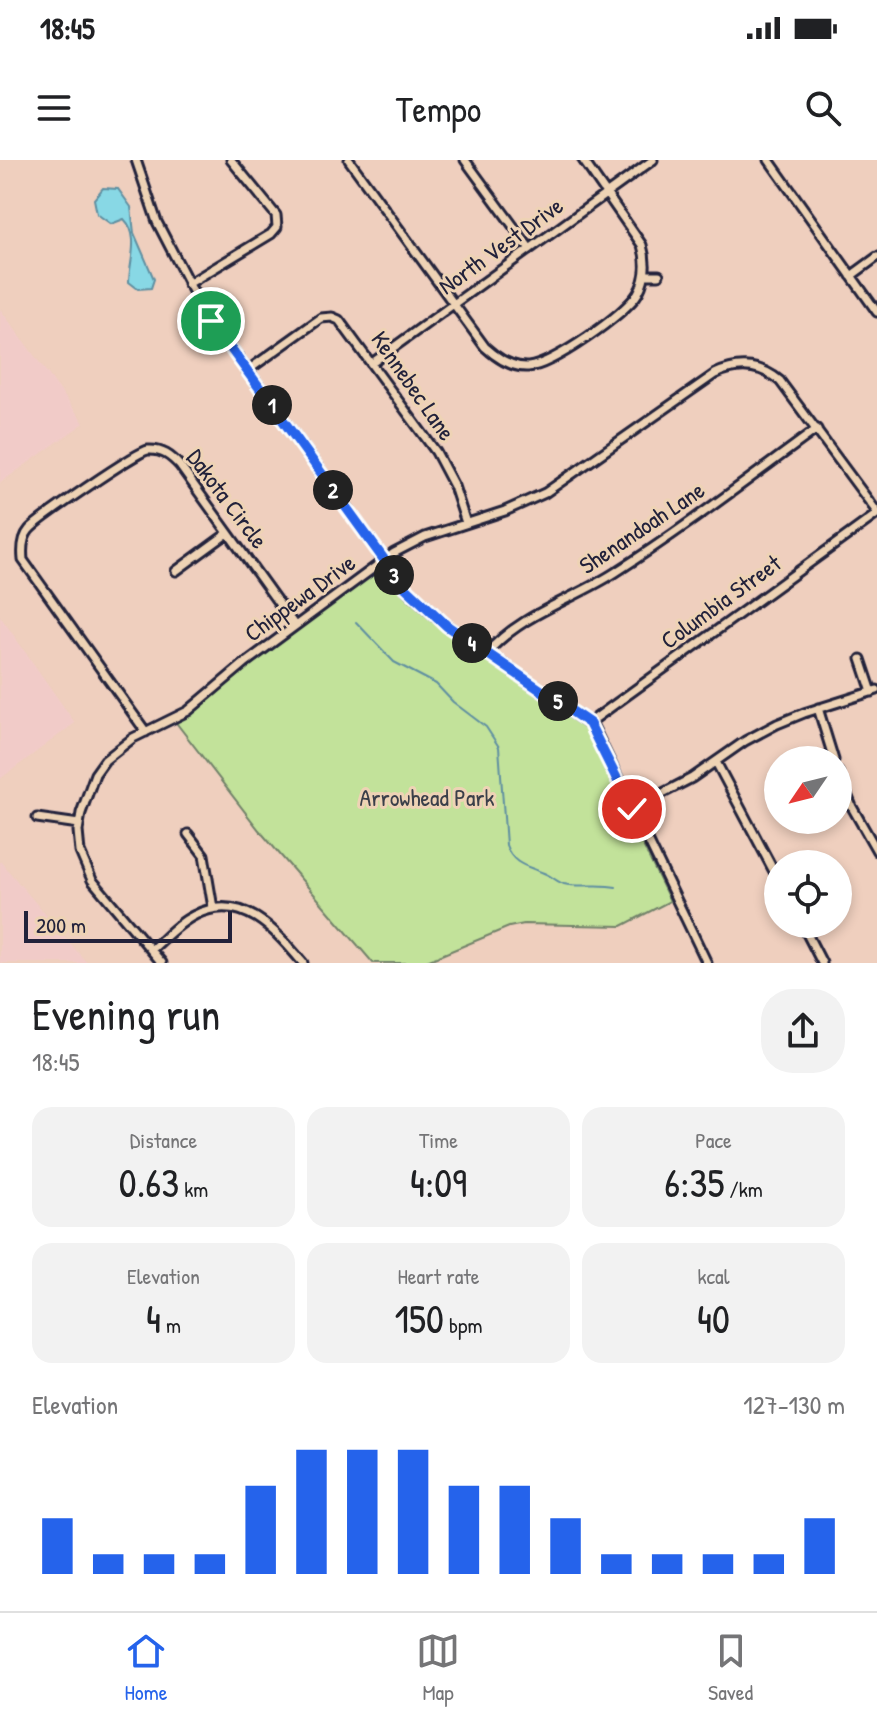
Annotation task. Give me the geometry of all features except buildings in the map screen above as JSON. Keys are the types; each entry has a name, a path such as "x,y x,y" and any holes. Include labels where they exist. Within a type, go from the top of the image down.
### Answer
{"street":[{"path":"136,160 157,222 188,284 247,371 401,583 428,611 589,723 707,963"},
{"path":"188,284 271,234 277,227 276,215 231,160"},
{"path":"349,160 495,357 523,367 540,366 555,360 620,313 637,296 645,275 646,259 642,245 583,160"},
{"path":"465,160 530,249"},
{"name":"North Vest Drive","path":"372,363 653,160"},
{"path":"769,160 877,312"},
{"path":"851,276 877,257"},
{"path":"645,275 659,275"},
{"name":"Kennebec Lane","path":"247,371 321,318 332,317 343,323 436,452 454,486 466,523"},
{"name":"Chippewa Drive","path":"162,963 92,880 80,852 79,824 92,782 105,760 123,745 188,711 245,663 394,553 425,537 505,511 545,493 715,374 732,367 749,366 764,370 789,391 817,429"},
{"path":"817,429 877,513"},
{"name":"Shenandoah Lane","path":"487,653 515,625 622,569 817,429"},
{"name":"Dakota Circle","path":"146,732 23,560 25,537 29,529 45,517 142,452 164,453 180,466 295,626"},
{"name":"Columbia Street","path":"589,723 877,513"},
{"path":"176,571 228,533"},
{"path":"632,809 672,790 763,731 818,708 875,691 861,659"},
{"path":"818,708 830,746"},
{"path":"716,762 764,853"},
{"path":"852,807 877,851"},
{"path":"37,818 79,824"},
{"path":"188,834 204,855 213,908"},
{"path":"151,950 185,921 213,908 237,909 263,920 303,963"},
{"path":"809,938 822,963"}],"shaded area":[{"path":"0,309 84,423 0,483"},
{"path":"0,616 75,723 0,779"},
{"path":"0,861 87,963 0,963"}],"green space":[{"name":"Arrowhead Park","path":"380,565 404,595 432,621 587,730 670,901 622,926 524,924 509,927 422,963 373,963 259,830 174,720"}],"water":[{"path":"103,188 118,189 131,207 134,233 154,279 151,288 138,289 129,282 132,233 124,219 111,224 97,214 94,199"}],"waterway":[{"path":"356,622 394,662 436,684 453,702 486,727 499,747 506,845 513,857 564,884 616,887"}],"route":[{"path":"211,321 401,583 447,626 593,726 632,809"}]}
